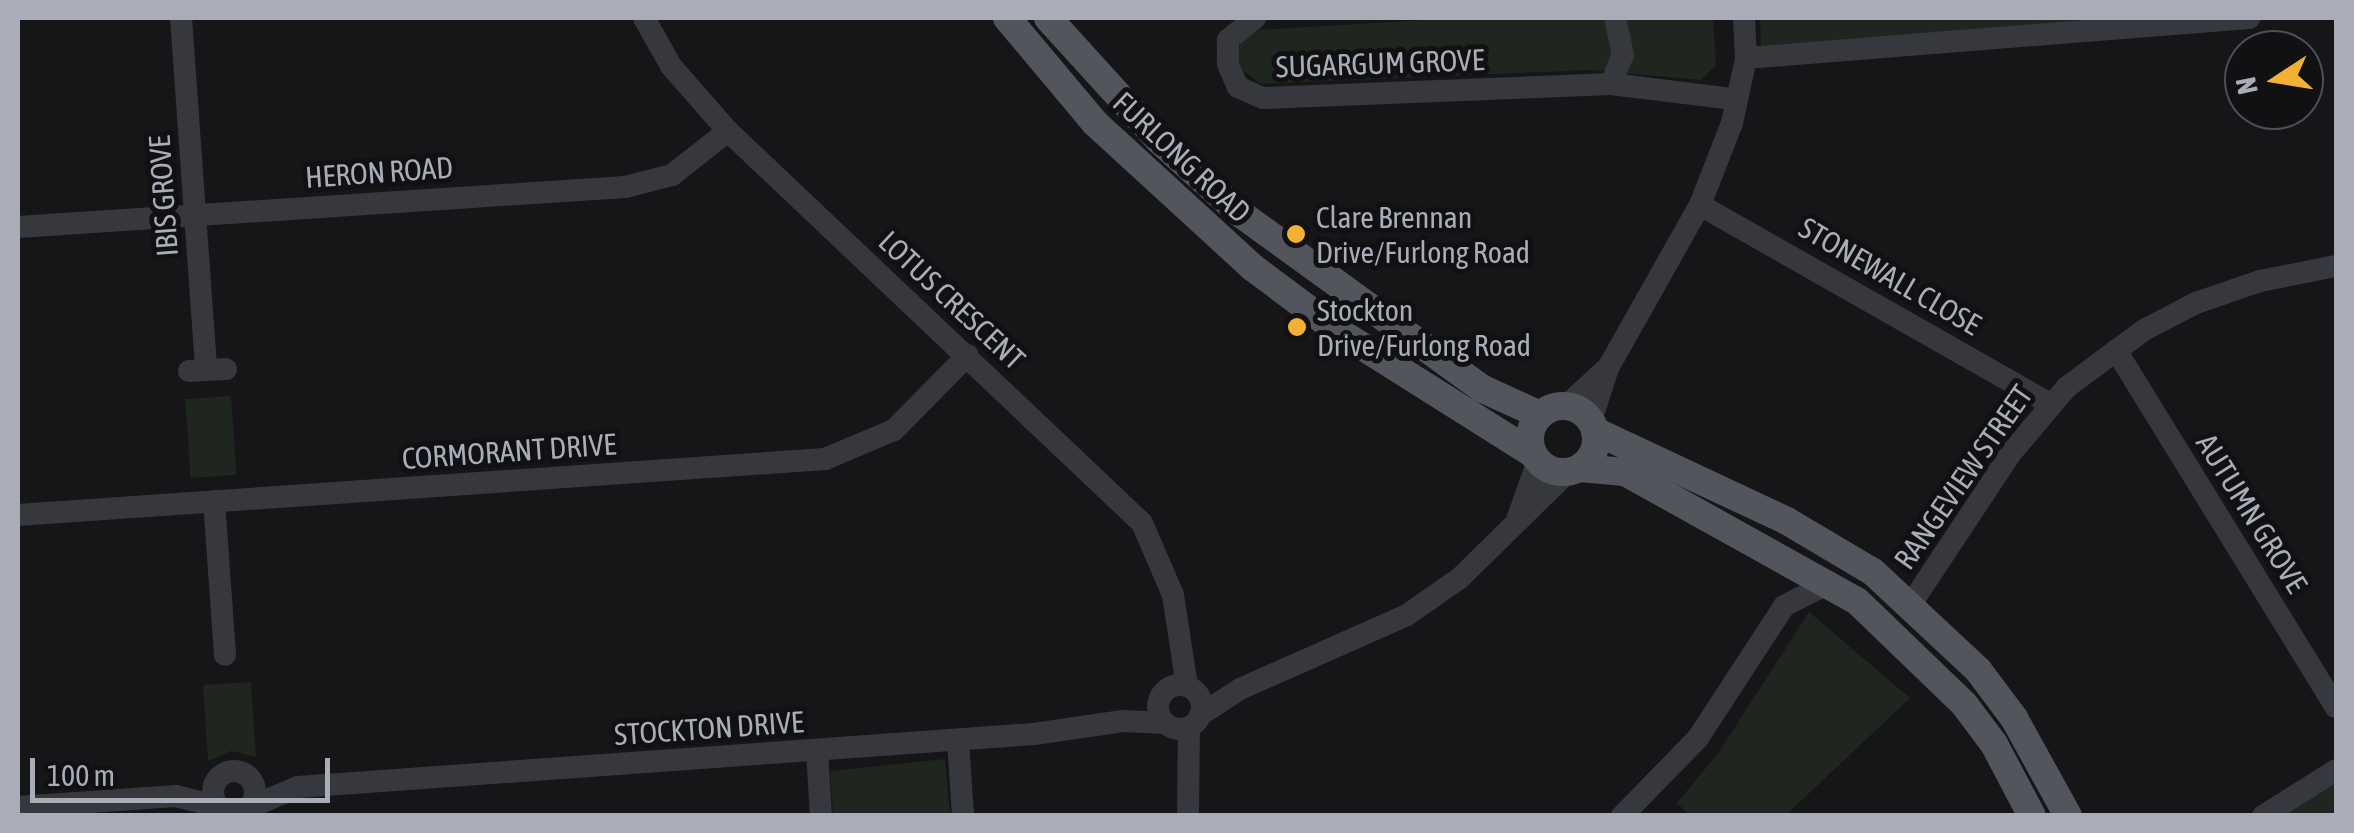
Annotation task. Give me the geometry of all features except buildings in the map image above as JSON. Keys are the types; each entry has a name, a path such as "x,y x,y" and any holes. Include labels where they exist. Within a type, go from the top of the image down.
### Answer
{"main road":[{"name":"FURLONG ROAD","path":"1006,18 1095,122 1237,254 1338,331 1535,457"},
{"name":"FURLONG ROAD","path":"1048,18 1158,140 1241,214 1483,389 1553,410"},
{"path":"2032,816 1994,744 1892,630 1829,583 1776,553 1699,518 1625,472 1574,470 1535,457 1530,433 1553,410 1821,539 1942,630 2005,706 2068,816"},
{"path":"1574,470 1594,452 1593,426"},
{"path":"1892,630 1911,604"}],"street":[{"name":"IBIS GROVE","path":"180,18 207,370"},
{"name":"LOTUS CRESCENT","path":"644,18 671,66 728,130 1142,523 1173,595 1179,707"},
{"name":"SUGARGUM GROVE","path":"1255,18 1228,40 1228,64 1238,87 1263,98 1611,84 1734,99"},
{"path":"1611,84 1623,55 1615,18"},
{"path":"1593,426 1608,368 1700,204 1732,123 1734,99 1746,58 1744,18"},
{"path":"1746,58 2006,27 2249,18"},
{"name":"HERON ROAD","path":"18,227 626,186 672,175 728,130"},
{"name":"STONEWALL CLOSE","path":"1700,204 2048,403"},
{"name":"RANGEVIEW STREET","path":"1911,604 2048,403 2116,350 2196,304 2260,281 2336,266"},
{"name":"AUTUMN GROVE","path":"2116,350 2336,708"},
{"name":"CORMORANT DRIVE","path":"18,515 825,459 894,430 968,355"},
{"path":"1553,410 1608,368"},
{"path":"1517,520 1535,457"},
{"path":"1188,816 1179,707 1240,689 1407,615 1460,578 1574,470"},
{"path":"214,501 223,656"},
{"path":"1622,816 1698,738 1784,606 1786,572 1776,553"},
{"path":"1784,606 1829,583"},
{"name":"STOCKTON DRIVE","path":"234,811 298,788 958,740 1123,721 1179,707"},
{"path":"958,740 963,816"},
{"path":"816,750 821,816"},
{"path":"176,796 232,770 248,776 255,788 234,811"},
{"path":"2262,816 2336,770"},
{"name":"STOCKTON DRIVE","path":"248,776 298,788"},
{"path":"216,778 212,793 234,811"},
{"path":"18,807 176,796 234,811"}],"shaded area":[{"path":"1460,18 1713,18 1716,65 1701,80 1589,70 1261,84 1242,70 1238,57 1240,43 1259,30"},
{"path":"1760,18 2140,18 1761,46"},
{"path":"231,396 237,475 191,478 185,399"},
{"path":"1809,612 1910,698 1786,815 1690,815 1677,803 1719,752"},
{"path":"251,682 256,757 231,751 208,761 203,685"},
{"path":"945,759 950,815 833,815 830,771"},
{"path":"2336,783 2336,815 2281,816 2281,815"}],"place":[{"name":"Clare Brennan Drive/Furlong Road","path":"1296,234"},
{"name":"Stockton Drive/Furlong Road","path":"1297,327"}]}
